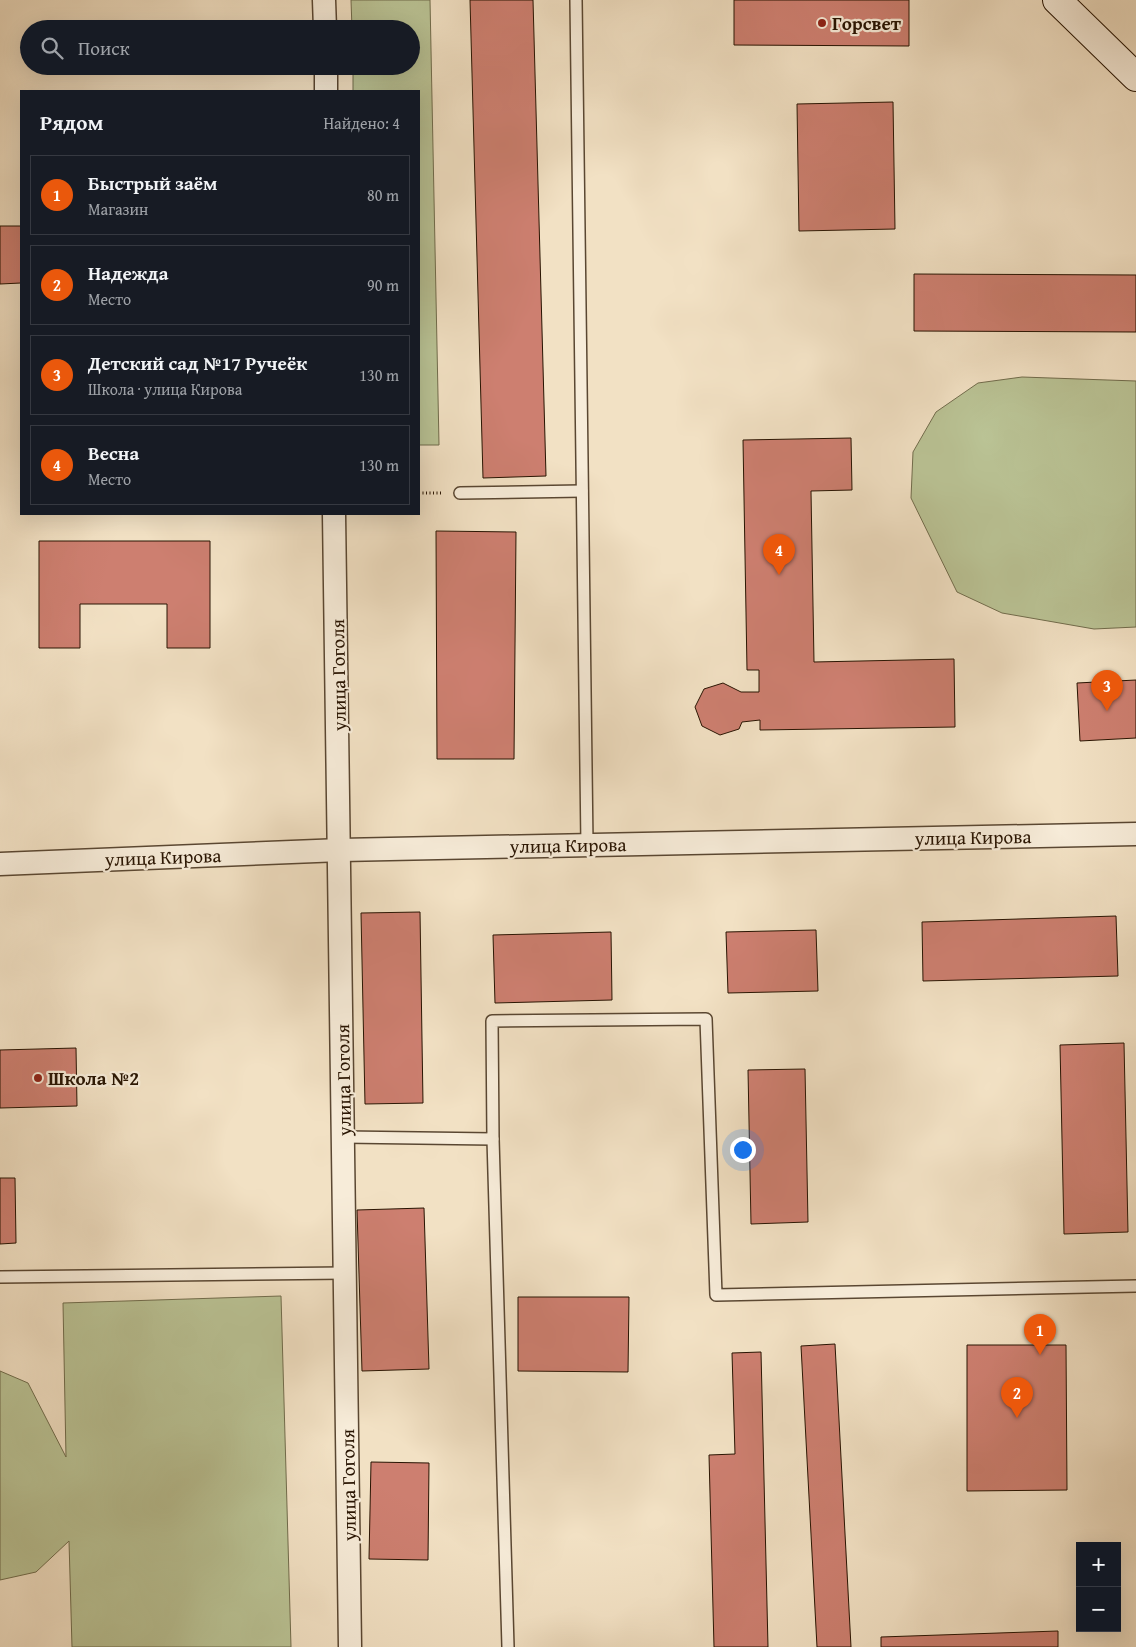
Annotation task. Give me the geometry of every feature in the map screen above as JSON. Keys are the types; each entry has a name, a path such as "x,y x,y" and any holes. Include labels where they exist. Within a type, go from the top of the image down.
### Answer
{"street":[{"path":"324,0 325,20"},
{"path":"1057,0 1136,77"},
{"path":"326,75 326,90"},
{"name":"улица Гоголя","path":"334,515 341,850 350,1647"},
{"name":"улица Кирова","path":"0,864 341,850 1136,834"}],"lane":[{"path":"576,0 587,845"},
{"path":"460,493 582,491"},
{"path":"508,1647 493,1139 492,1021 706,1019 716,1295 1136,1286"},
{"path":"344,1137 493,1139"},
{"path":"0,1277 345,1273"}],"green space":[{"path":"351,0 430,0 439,445 420,445 420,90 353,90 353,75 420,75 420,20 352,20"},
{"path":"1022,377 1136,381 1136,627 1094,629 1002,613 957,592 911,498 913,452 936,412 978,383"},
{"path":"281,1296 291,1647 72,1647 69,1541 36,1572 0,1580 0,1371 28,1383 66,1457 63,1303"}],"building":[{"path":"470,0 533,0 546,476 483,478"},
{"name":"Горсвет","path":"734,0 909,0 909,46 734,45"},
{"path":"893,102 895,229 799,231 797,104"},
{"path":"0,226 20,226 20,283 0,284"},
{"path":"914,274 1136,275 1136,332 914,331"},
{"path":"851,438 852,490 811,491 814,662 954,659 955,727 760,730 760,720 742,722 739,729 720,735 702,726 695,707 704,689 723,683 741,692 759,692 759,670 747,670 743,440"},
{"path":"436,531 516,532 514,759 437,759"},
{"path":"39,541 210,541 210,648 167,648 167,604 80,604 80,648 39,648"},
{"path":"1136,680 1136,738 1080,741 1077,683"},
{"path":"420,912 423,1103 365,1104 361,913"},
{"path":"1116,916 1118,976 923,981 922,922"},
{"path":"816,930 818,991 728,993 726,932"},
{"path":"611,932 612,1000 495,1003 493,935"},
{"path":"1124,1043 1128,1232 1064,1234 1060,1045"},
{"name":"Школа №2","path":"76,1048 77,1106 0,1108 0,1050"},
{"path":"805,1069 808,1222 751,1224 748,1070"},
{"path":"0,1178 15,1178 16,1243 0,1244"},
{"path":"424,1208 429,1369 362,1371 357,1210"},
{"path":"518,1297 629,1297 628,1372 518,1371"},
{"path":"835,1344 851,1647 817,1647 801,1346"},
{"path":"967,1345 1066,1345 1067,1490 967,1491"},
{"path":"761,1352 768,1647 714,1647 709,1455 735,1454 732,1353"},
{"path":"371,1462 429,1463 428,1560 369,1559"},
{"path":"1058,1631 1058,1647 881,1647 881,1637"}],"place":[{"name":"Горсвет","path":"822,23"},
{"name":"Весна","path":"779,575"},
{"name":"Детский сад №17 Ручеёк","path":"1107,711"},
{"name":"Школа №2","path":"38,1078"},
{"name":"Быстрый заём","path":"1040,1355"},
{"name":"Надежда","path":"1017,1418"}]}
